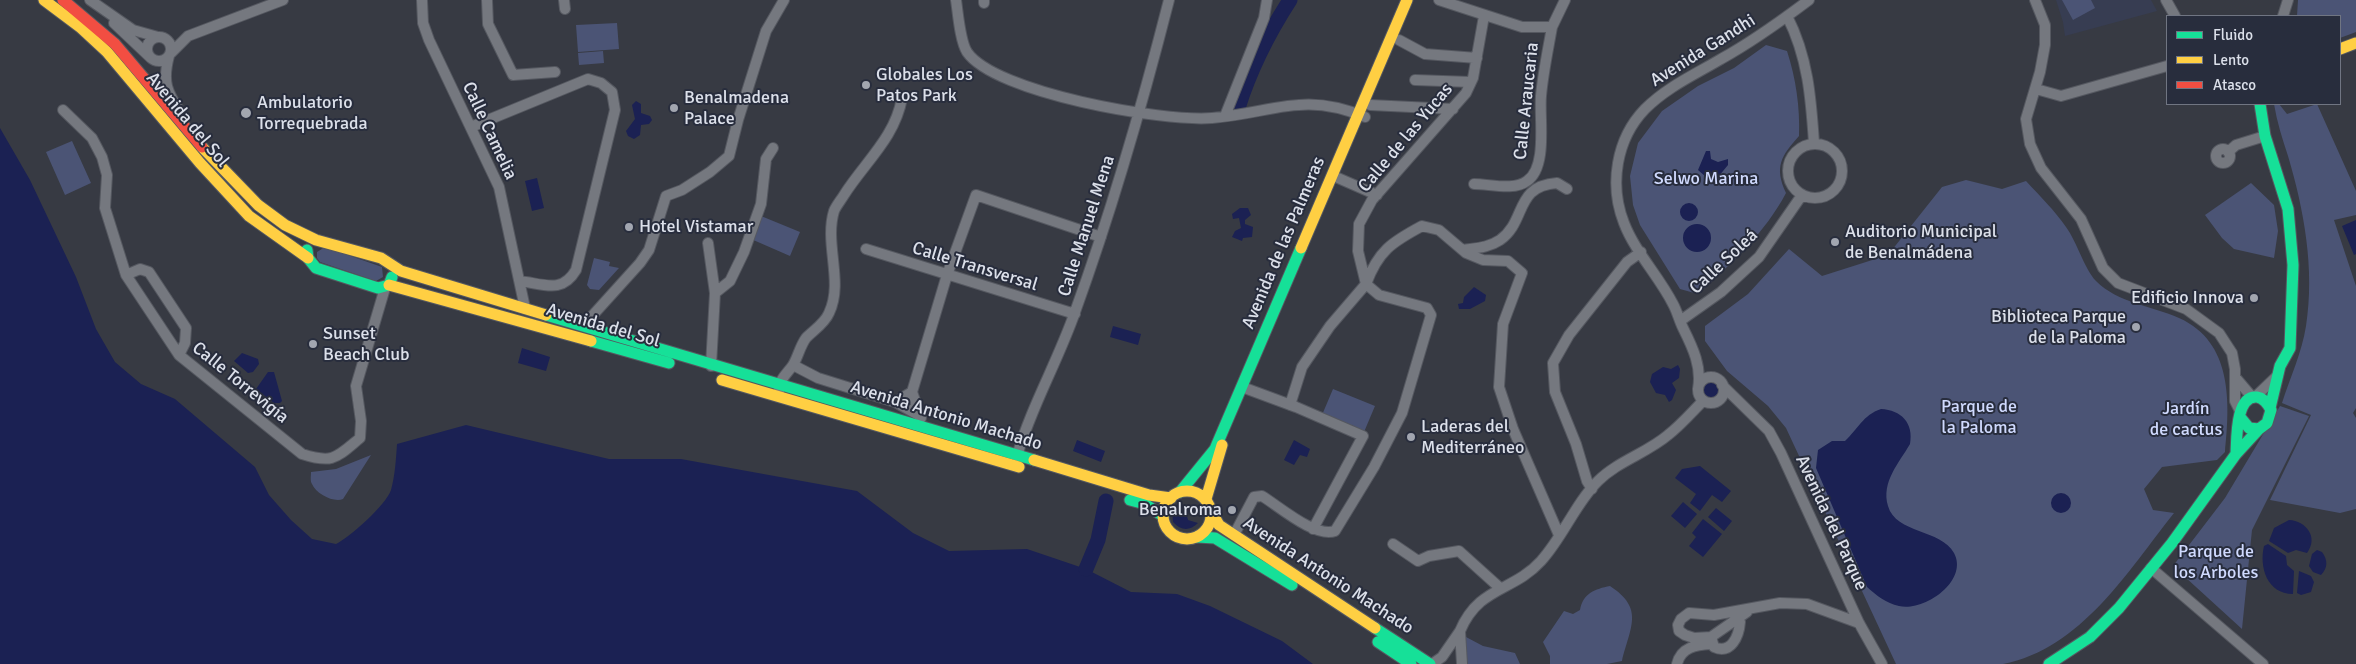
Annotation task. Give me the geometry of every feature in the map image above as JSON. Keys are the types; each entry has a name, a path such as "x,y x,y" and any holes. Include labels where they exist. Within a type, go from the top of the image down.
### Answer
{"main road":[{"name":"Avenida del Sol","path":"44,0 80,27 107,52 200,163 249,216 308,258 316,268 378,288 387,286 779,391 806,406"},
{"name":"Avenida del Sol","path":"63,0 115,44 209,155 258,205 285,225 316,240 381,258 401,271 711,366"},
{"name":"Avenida de las Palmeras","path":"1175,495 1215,448 1244,388 1338,178 1407,0"},
{"name":"Avenida de las Palmeras","path":"1206,499 1220,449 1244,388 1362,115 1370,105 1416,0"},
{"path":"2341,49 2356,43"},
{"path":"2049,664 2090,637 2119,608 2214,487 2236,454 2259,428 2270,419 2270,408 2277,375 2290,348 2294,294 2292,236 2288,209 2265,136 2260,105"},
{"path":"308,258 308,248 316,240"},
{"path":"387,286 392,277 392,266"},
{"name":"Avenida Antonio Machado","path":"711,366 779,391 927,427 1150,496 1175,495"},
{"path":"2236,454 2240,413 2243,402 2254,397 2263,399 2270,408"},
{"name":"Avenida Antonio Machado","path":"806,406 1145,504 1163,516"},
{"path":"2240,413 2245,426 2259,428"},
{"path":"1193,492 1206,499 1211,512 1208,526 1197,537 1190,539 1175,535 1165,523 1163,516 1166,503 1175,495 1193,492"},
{"name":"Avenida Antonio Machado","path":"1211,512 1219,525 1431,664"},
{"name":"Avenida Antonio Machado","path":"1197,537 1215,538 1222,542 1286,581 1411,664"}],"street":[{"name":"Calle Camelia","path":"422,0 423,23 429,40 499,187 525,308"},
{"path":"487,0 488,24 513,75 555,72"},
{"path":"582,326 649,250 666,196 682,190 710,172 729,156 738,120 766,31 784,0"},
{"path":"956,0 966,51 978,64 1012,82 1085,102 1140,113 1196,118 1224,116 1301,103 1332,106 1362,115"},
{"name":"Calle Manuel Mena","path":"1017,456 1075,314 1101,237 1140,113 1169,0"},
{"path":"1224,116 1264,18 1267,0"},
{"path":"1439,0 1522,27 1552,27"},
{"name":"Calle Araucaria","path":"1474,184 1516,186 1529,181 1537,168 1541,151 1541,96 1552,27 1565,0"},
{"name":"Avenida Gandhi","path":"1698,389 1700,374 1696,359 1674,304 1624,223 1616,168 1622,147 1635,122 1655,100 1675,85 1728,55 1809,0"},
{"path":"2035,0 2043,17 2045,33 2044,54 2036,89 2026,119 2030,144 2041,168 2081,219 2103,268 2118,283 2186,309 2219,333 2232,353 2235,376 2235,401 2240,413"},
{"path":"2166,0 2174,15"},
{"path":"2283,15 2288,0"},
{"path":"93,2 151,58 163,61 188,36"},
{"path":"93,2 133,30 160,37 188,36 280,2"},
{"name":"Calle de las Yucas","path":"1366,284 1358,251 1359,224 1377,195 1466,93 1477,58 1484,16"},
{"path":"1787,16 1802,50 1808,71 1814,143"},
{"path":"188,36 195,45"},
{"path":"160,37 171,45 166,80 168,92 209,155"},
{"path":"151,58 148,51 149,43 160,37"},
{"path":"1399,40 1425,54 1477,58"},
{"path":"2036,89 2061,96 2166,66"},
{"path":"471,127 588,79 602,84 612,92 615,110 576,270 570,280 558,286 520,281"},
{"path":"1415,80 1471,82"},
{"path":"779,391 805,340 828,316 832,308 834,296 831,232 834,211 849,186 884,143 900,110 902,98"},
{"path":"1370,105 1453,109"},
{"name":"Calle Torrevigía","path":"63,110 92,138 102,157 107,175 105,208 126,275 179,354 302,454 323,461 341,454 360,438 362,421 356,386 387,286"},
{"path":"2228,152 2236,145 2265,136"},
{"path":"1814,143 1825,144 1836,152 1842,161 1843,174 1839,185 1831,194 1820,198 1802,195 1789,180 1788,167 1793,154 1802,146 1814,143"},
{"path":"715,293 730,281 744,252 761,204 766,159 773,148"},
{"path":"1338,178 1377,195"},
{"path":"1462,250 1484,248 1501,239 1516,222 1523,200 1540,188 1557,183 1567,189"},
{"path":"927,427 920,416 912,392 947,276 976,195 1101,237"},
{"name":"Calle Soleá","path":"1680,321 1721,292 1759,256 1802,195"},
{"path":"1293,406 1302,367 1330,326 1366,284 1373,264 1381,253 1403,236 1422,226 1438,230 1462,250 1483,260 1508,261 1522,273 1503,324 1499,387 1513,429 1559,535"},
{"path":"708,243 715,293 711,366"},
{"name":"Calle Transversal","path":"866,249 947,276 1075,314"},
{"path":"1592,489 1587,481 1565,415 1555,392 1553,363 1559,349 1574,328 1627,262 1641,252"},
{"path":"126,275 140,269 149,272 186,328 185,343 179,354"},
{"path":"1234,535 1254,497 1262,496 1314,529 1327,534 1335,531 1374,467 1402,413 1431,315 1426,308 1379,295 1366,284"},
{"name":"Avenida Gandhi","path":"1696,359 1713,378"},
{"path":"793,365 818,378 895,402 920,416"},
{"path":"2235,376 2254,397 2277,375"},
{"path":"1713,378 1722,385 1722,396 1711,403 1703,400 1698,389 1701,382 1713,378"},
{"name":"Avenida del Parque","path":"1722,385 1769,431 1781,453 1859,623 1882,664"},
{"path":"1244,388 1293,406 1363,436 1314,529"},
{"path":"895,402 912,392"},
{"name":"Avenida del Parque","path":"1722,396 1741,402"},
{"path":"1431,664 1442,657 1460,632 1467,616 1481,601 1500,588 1521,578 1541,562 1599,480 1668,436 1703,400"},
{"path":"1393,544 1418,561 1430,556 1460,552 1500,588"},
{"path":"2151,568 2263,664"},
{"path":"1736,620 1740,622 1739,632 1732,645 1725,649 1718,649 1711,641 1685,636 1679,631 1678,625 1681,619 1689,613 1714,615 1780,603 1807,604 1859,623"},
{"path":"1677,664 1679,655 1693,646 1711,641 1754,608"},
{"path":"1460,632 1462,664"}],"shaded area":[{"path":"2056,0 2151,0 2157,11 2065,36"},
{"path":"636,101 641,104 641,113 650,116 652,120 649,124 641,125 640,135 634,139 628,136 626,131 635,119 632,105"},
{"path":"0,128 30,180 76,277 96,329 115,362 141,384 175,399 255,467 269,495 291,520 312,539 336,544 358,528 375,512 391,490 397,444 466,425 609,459 681,459 857,491 913,533 949,551 1027,549 1086,569 1131,592 1177,594 1210,606 1282,641 1313,664 0,664"},
{"path":"1706,151 1710,151 1711,159 1718,162 1728,159 1728,165 1713,183 1698,170"},
{"path":"537,178 544,208 532,211 525,181"},
{"path":"1689,203 1695,206 1698,212 1695,218 1689,221 1683,218 1680,212 1683,206"},
{"path":"1240,208 1248,208 1251,215 1245,220 1245,224 1253,227 1252,237 1243,238 1242,241 1232,237 1235,231 1241,228 1239,218 1233,219 1232,214"},
{"path":"2356,220 2356,254 2354,255 2342,226"},
{"path":"1697,224 1707,228 1711,238 1707,248 1697,252 1687,248 1683,238 1687,228"},
{"path":"1474,287 1486,295 1485,301 1470,309 1459,309 1458,304 1463,303 1464,297"},
{"path":"1113,326 1141,334 1138,345 1110,337"},
{"path":"522,348 550,357 546,371 518,363"},
{"path":"242,353 258,359 259,364 253,372 248,373 234,361"},
{"path":"1678,365 1680,369 1679,378 1672,383 1676,390 1672,400 1669,402 1665,395 1656,393 1650,382 1652,374 1663,367 1671,369"},
{"path":"268,372 274,372 282,401 280,403 274,403 256,389"},
{"path":"1711,381 1718,384 1721,391 1718,398 1711,401 1704,398 1701,391 1704,384"},
{"path":"1881,409 1900,415 1908,424 1911,437 1910,444 1889,481 1886,497 1888,506 1900,522 1939,539 1948,545 1954,553 1957,564 1950,584 1942,592 1920,604 1909,607 1890,603 1867,587 1816,468 1818,450 1832,441 1845,441 1865,419"},
{"path":"1077,440 1105,451 1101,462 1073,451"},
{"path":"1294,440 1310,449 1307,457 1300,455 1294,465 1284,460"},
{"path":"1700,466 1731,491 1722,502 1712,495 1700,511 1690,503 1696,494 1675,478 1682,469"},
{"path":"2061,493 2068,496 2071,503 2068,510 2061,513 2054,510 2051,503 2054,496"},
{"path":"1683,502 1697,514 1685,528 1671,516"},
{"path":"1188,508 1190,508 1187,516 1188,520 1198,523 1189,529 1185,529 1173,522 1172,510 1176,515 1183,516"},
{"path":"1716,508 1732,521 1724,531 1708,517"},
{"path":"1703,519 1722,534 1703,557 1689,546 1696,537 1692,533"},
{"path":"2289,520 2301,523 2309,531 2312,541 2307,553 2296,550 2288,553 2269,541 2274,528"},
{"path":"2268,544 2286,556 2287,565 2294,571 2293,594 2284,593 2277,589 2267,578 2264,570 2263,554 2264,546"},
{"path":"2317,550 2322,552 2326,561 2325,570 2321,575 2313,572 2309,566 2312,554"},
{"path":"2299,571 2311,576 2314,582 2311,592 2301,595 2297,593"}],"green space":[{"path":"2062,0 2091,0 2095,8 2073,20"},
{"path":"2298,0 2356,0 2356,32 2341,38 2341,15 2297,15"},
{"path":"617,23 619,49 578,52 576,25"},
{"name":"Selwo Marina","path":"1766,45 1787,51 1797,93 1799,136 1784,156 1780,169 1782,184 1786,193 1778,208 1758,235 1698,294 1680,289 1640,225 1633,205 1630,176 1638,143 1662,111 1698,86 1734,68"},
{"path":"603,51 604,63 579,65 578,53"},
{"path":"2274,105 2280,105 2287,114 2317,105 2356,191 2356,215 2334,220 2356,286 2356,408 2353,413 2356,418 2356,509 2340,513 2270,500 2311,415 2282,403 2304,336 2309,283 2303,218 2294,176"},
{"path":"72,141 91,183 65,195 46,152"},
{"name":"Parque de la Paloma","path":"1966,180 2002,189 2026,181 2066,227 2096,281 2114,294 2125,299 2179,318 2197,329 2210,342 2219,358 2227,394 2228,414 2225,452 2217,460 2162,467 2144,489 2153,510 2174,513 2139,559 2100,605 2079,625 2056,642 2031,656 2003,664 1896,664 1786,428 1768,406 1727,371 1705,341 1705,326 1748,294 1789,249 1822,276 1888,255 1942,187"},
{"path":"2251,183 2274,205 2278,231 2274,258 2234,249 2222,238 2205,215"},
{"path":"761,216 800,232 790,256 751,239"},
{"path":"325,247 382,267 383,277 376,281 320,262 317,258 317,252"},
{"path":"594,258 610,262 609,266 619,268 599,290 590,289 587,285"},
{"path":"1333,389 1375,406 1364,432 1322,415"},
{"name":"Parque de los Arboles","path":"2280,406 2309,416 2252,530 2242,629 2173,566 2225,498"},
{"path":"371,455 343,499 335,500 326,497 317,491 311,483 311,472 336,469"},
{"path":"1610,586 1621,594 1631,611 1631,628 1622,661 1607,664 1550,664 1550,656 1543,642 1564,611 1573,614 1580,610 1584,600 1590,593"},
{"path":"1466,637 1483,646 1515,653 1520,664 1468,664 1464,652"}],"waterway":[{"path":"1238,108 1260,52 1290,0"},
{"path":"1086,569 1098,540 1106,501"}],"traffic: fast":[{"path":"2260,105 2265,136 2288,209 2293,265 2290,348 2280,366 2270,408"},
{"path":"1180,492 1215,449 1301,248"},
{"path":"307,250 308,258 316,268 378,288 389,285 392,277"},
{"path":"546,315 1034,460"},
{"path":"591,341 669,363"},
{"path":"2236,454 2237,429 2241,410 2245,403 2250,398 2257,397 2266,402 2271,410 2267,423 2259,429 2249,428 2240,417"},
{"path":"2049,664 2090,637 2119,608 2172,543 2236,454 2259,429"},
{"path":"1130,500 1145,504 1163,516"},
{"path":"1197,537 1215,538 1292,585"},
{"path":"1375,628 1430,664"},
{"path":"1378,642 1411,664"}],"traffic: slow":[{"path":"44,0 80,27 107,52 200,163 249,216 308,258"},
{"path":"1301,248 1407,0"},
{"path":"2341,49 2356,43"},
{"path":"202,147 258,205 285,225 316,240 381,258 401,271 546,315"},
{"path":"389,285 591,341"},
{"path":"722,380 1019,467"},
{"path":"1206,499 1222,445"},
{"path":"1034,460 1149,495 1171,498"},
{"path":"1187,491 1196,493 1204,498 1209,506 1211,515 1209,524 1204,532 1196,537 1187,539 1178,537 1170,532 1165,524 1163,515 1165,506 1170,498 1178,493 1187,491"},
{"path":"1211,511 1219,525 1375,628"}],"traffic: jam":[{"path":"63,0 115,44 202,147"}],"place":[{"name":"Globales Los Patos Park","path":"866,85"},
{"name":"Benalmadena Palace","path":"674,108"},
{"name":"Ambulatorio Torrequebrada","path":"246,113"},
{"name":"Hotel Vistamar","path":"629,227"},
{"name":"Auditorio Municipal de Benalmádena","path":"1835,242"},
{"name":"Edificio Innova","path":"2254,298"},
{"name":"Biblioteca Parque de la Paloma","path":"2136,327"},
{"name":"Sunset Beach Club","path":"313,344"},
{"name":"Laderas del Mediterráneo","path":"1411,437"},
{"name":"Benalroma","path":"1232,510"}],"park label":[{"name":"Jardín de cactus","path":"2186,419"}]}
